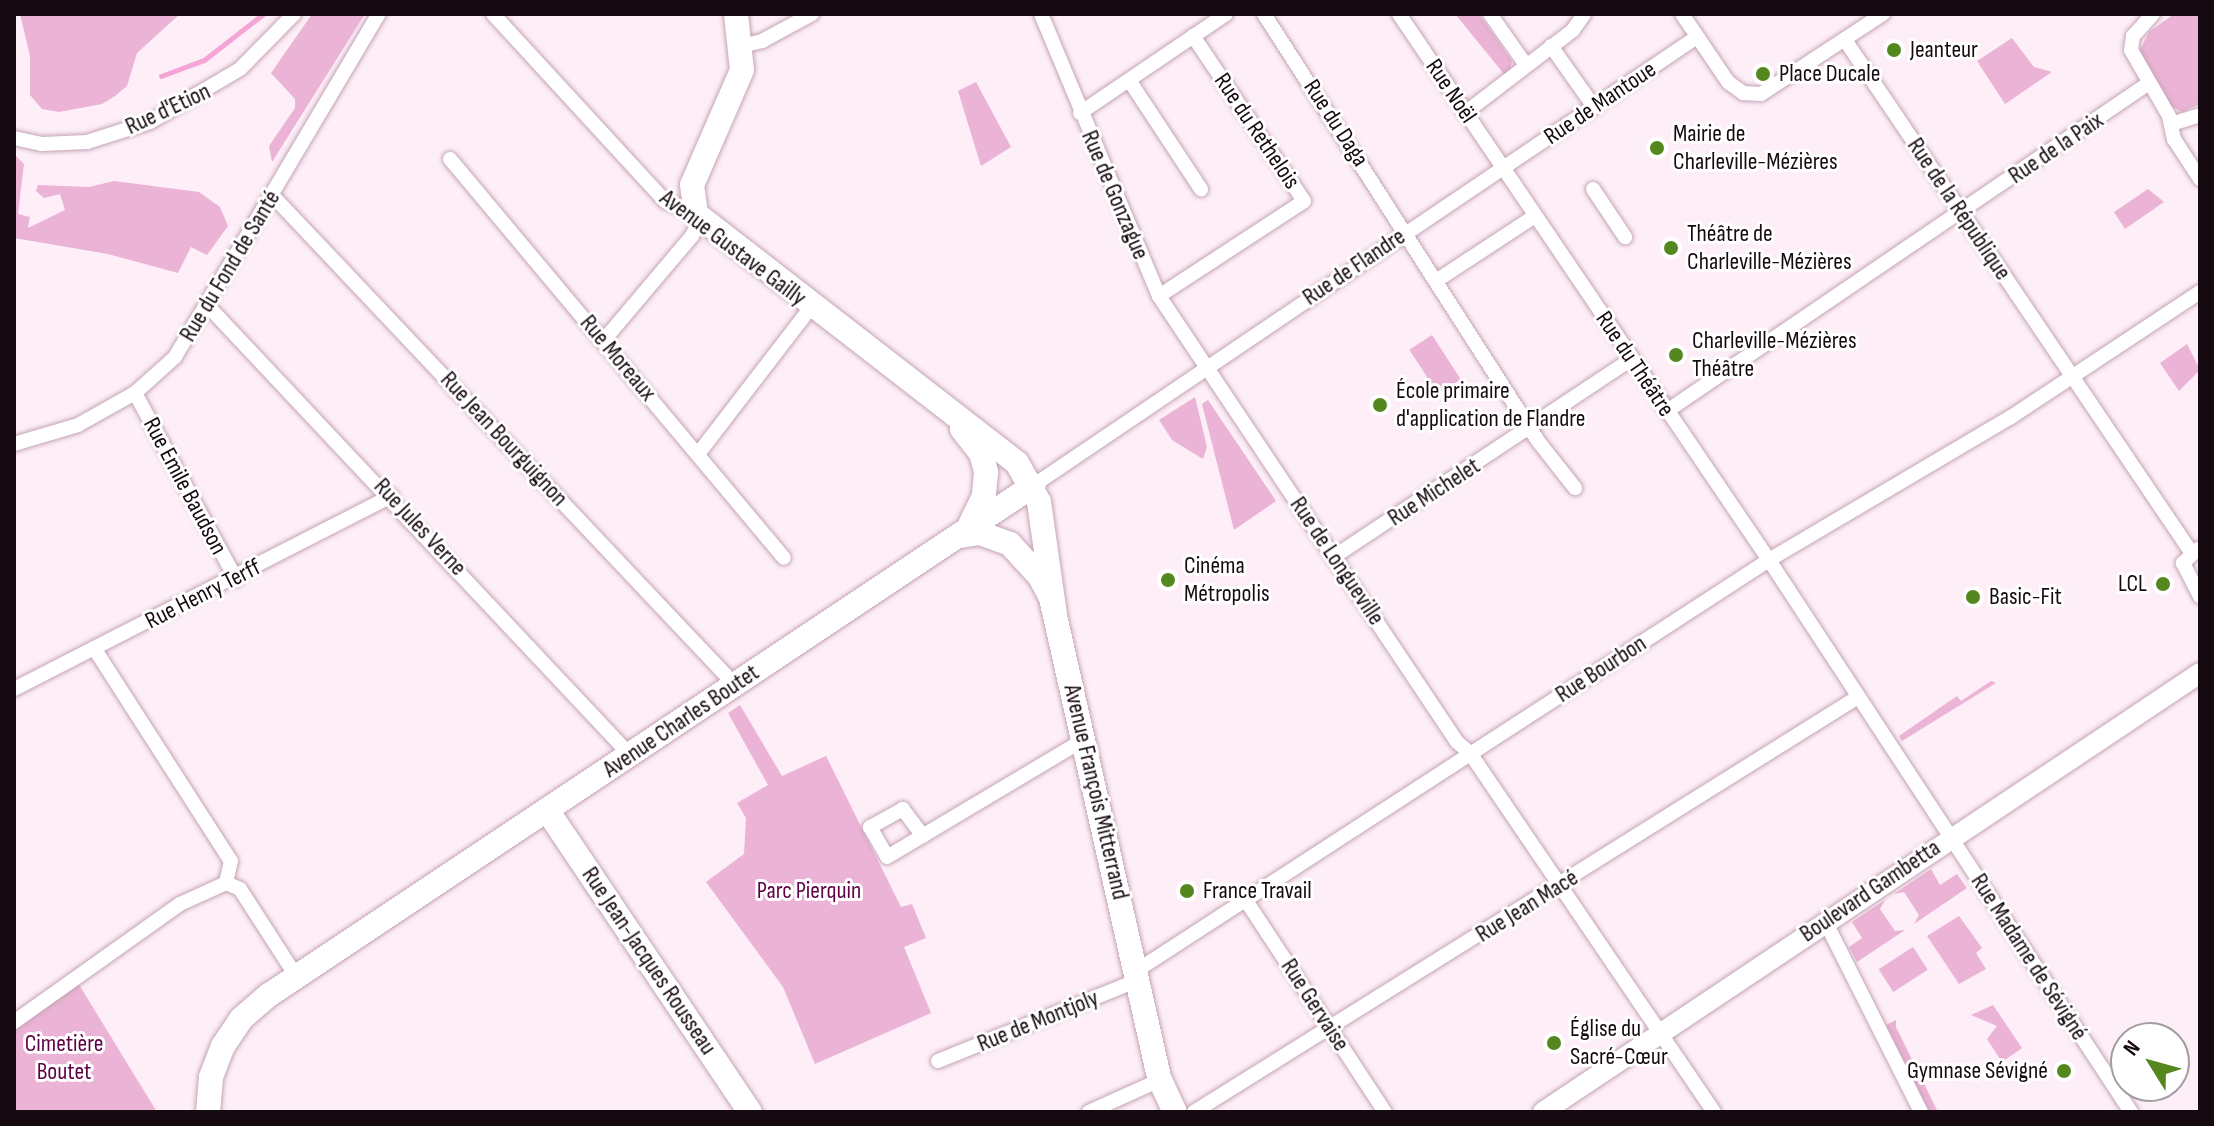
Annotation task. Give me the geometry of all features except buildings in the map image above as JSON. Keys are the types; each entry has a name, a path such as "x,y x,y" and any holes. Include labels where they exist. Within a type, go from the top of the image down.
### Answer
{"main road":[{"path":"698,216 692,185 732,102 742,70 736,14"},
{"name":"Avenue Gustave Gailly","path":"698,216 923,393"},
{"path":"923,393 988,438 1034,485 1047,537 1055,614"},
{"path":"923,393 981,453 986,472 984,496 962,534"},
{"name":"Avenue Charles Boutet","path":"208,1112 211,1077 241,1019 296,976 1034,485"},
{"path":"962,534 980,533 1010,544 1040,577 1055,614"},
{"name":"Avenue François Mitterrand","path":"1055,614 1137,975"},
{"name":"Rue Jean-Jacques Rousseau","path":"547,810 750,1112"},
{"path":"1137,975 1160,1080 1175,1112"}],"street":[{"name":"Rue d'Etion","path":"14,138 42,144 87,142 150,122 240,69 294,14"},
{"name":"Rue du Fond de Santé","path":"14,444 78,425 135,393 175,357 379,14"},
{"name":"Avenue Gustave Gailly","path":"493,14 665,201 698,216"},
{"path":"741,46 762,41 812,14"},
{"name":"Rue de Gonzague","path":"1041,14 1159,296 1206,367"},
{"path":"1080,113 1226,14"},
{"name":"Rue du Daga","path":"1264,14 1533,427"},
{"name":"Rue Noël","path":"1399,14 1502,168"},
{"path":"1490,14 1526,65"},
{"path":"1465,113 1551,46 1584,14"},
{"path":"1682,14 1728,82 1743,93 1761,94 1883,14"},
{"path":"2153,14 2130,43 2171,124 2174,139 2200,179"},
{"name":"Rue du Rethelois","path":"1159,296 1304,201 1193,36"},
{"name":"Rue de Mantoue","path":"1502,168 1697,37"},
{"name":"Rue de la République","path":"1845,40 2072,378 2196,550"},
{"path":"1551,46 1594,107"},
{"path":"1129,80 1201,189"},
{"name":"Rue de la Paix","path":"1667,411 2149,83"},
{"path":"2171,124 2200,115"},
{"name":"Rue Moreaux","path":"450,159 784,558"},
{"name":"Rue de Flandre","path":"1206,367 1502,168"},
{"name":"Rue du Théâtre","path":"1502,168 1769,560"},
{"path":"1593,189 1625,237"},
{"name":"Rue Jean Bourguignon","path":"272,195 735,685"},
{"path":"604,340 692,236 698,216"},
{"path":"1439,279 1535,216"},
{"name":"Rue Bourbon","path":"1137,975 1245,899 1769,560 2072,378 2200,292"},
{"name":"Rue Jules Verne","path":"207,305 391,496 630,755"},
{"path":"698,454 812,306"},
{"name":"Rue Michelet","path":"1335,556 1632,359"},
{"name":"Avenue Charles Boutet","path":"1034,485 1206,367"},
{"name":"Rue de Longueville","path":"1206,367 1457,742 1470,753 1714,1112"},
{"name":"Rue Emile Baudson","path":"135,393 236,579"},
{"path":"1533,427 1575,488"},
{"name":"Rue Henry Terff","path":"14,689 236,579 391,496"},
{"path":"2196,550 2183,563 2200,597"},
{"name":"Rue Madame de Sévigné","path":"1769,560 2131,1112"},
{"path":"94,648 231,861 226,883"},
{"name":"Boulevard Gambetta","path":"1543,1112 1950,836 2200,673"},
{"name":"Rue Jean Macé","path":"1194,1112 1858,697"},
{"path":"923,836 1085,739"},
{"path":"14,1022 180,904 226,883 240,889 296,976"},
{"name":"Rue Gervaise","path":"1245,899 1385,1112"},
{"path":"1825,921 1921,1112"},
{"name":"Rue de Montjoly","path":"938,1061 1137,975"},
{"path":"1089,1112 1160,1080"}],"green space":[{"path":"20,14 180,14 137,53 127,86 115,96 102,104 59,112 42,109 30,95 30,56"},
{"path":"312,14 365,14 272,162 269,146 295,108 295,99 271,73"},
{"path":"1455,14 1479,14 1512,61 1510,72 1504,74"},
{"path":"2174,14 2200,14 2200,104 2182,112 2169,105 2139,52 2149,32"},
{"path":"2012,38 2034,67 2052,72 2005,104 1977,61"},
{"path":"976,82 1011,147 981,166 958,91"},
{"path":"14,154 24,164 18,214 30,217 28,228 65,210 60,194 44,198 36,191 38,185 89,187 114,181 199,192 220,207 228,226 207,255 191,247 178,273 108,254 14,238"},
{"path":"2148,189 2164,202 2125,229 2114,212"},
{"path":"1432,335 1461,379 1438,394 1409,350"},
{"path":"2187,344 2200,370 2179,391 2160,363"},
{"path":"1195,397 1207,447 1203,459 1172,440 1159,420"},
{"path":"1208,400 1276,501 1234,530 1202,404"},
{"path":"1991,681 1996,683 1902,741 1899,736 1957,696 1961,701"},
{"name":"Parc Pierquin","path":"740,705 782,776 826,756 901,907 912,904 926,938 904,947 931,1013 815,1064 783,987 706,882 744,854 746,818 737,803 768,785 728,713"},
{"path":"1931,869 1940,885 1957,874 1967,888 1914,924 1919,915 1904,892 1894,894"},
{"path":"1885,900 1880,909 1895,931 1905,930 1857,962 1849,947 1862,938 1852,922"},
{"path":"1959,916 1982,948 1976,953 1986,969 1959,984 1927,936"},
{"path":"1913,947 1928,970 1893,992 1879,969"},
{"name":"Cimetière Boutet","path":"78,983 157,1112 14,1112 14,1031"},
{"path":"1993,1005 2022,1048 2002,1062 1987,1039 1997,1026 1971,1015"},
{"path":"1896,1020 1896,1027 1938,1112 1929,1112 1886,1025"}],"waterway":[{"path":"161,76 204,60 263,14"}],"place":[{"name":"Jeanteur","path":"1894,50"},
{"name":"Place Ducale","path":"1763,74"},
{"name":"Mairie de Charleville-Mézières","path":"1657,148"},
{"name":"Théâtre de Charleville-Mézières","path":"1671,248"},
{"name":"Charleville-Mézières Théâtre","path":"1676,355"},
{"name":"École primaire d'application de Flandre","path":"1380,405"},
{"name":"Cinéma Métropolis","path":"1168,580"},
{"name":"LCL","path":"2163,584"},
{"name":"Basic-Fit","path":"1973,597"},
{"name":"France Travail","path":"1187,891"},
{"name":"Église du Sacré-Cœur","path":"1554,1043"},
{"name":"Gymnase Sévigné","path":"2064,1071"}]}
